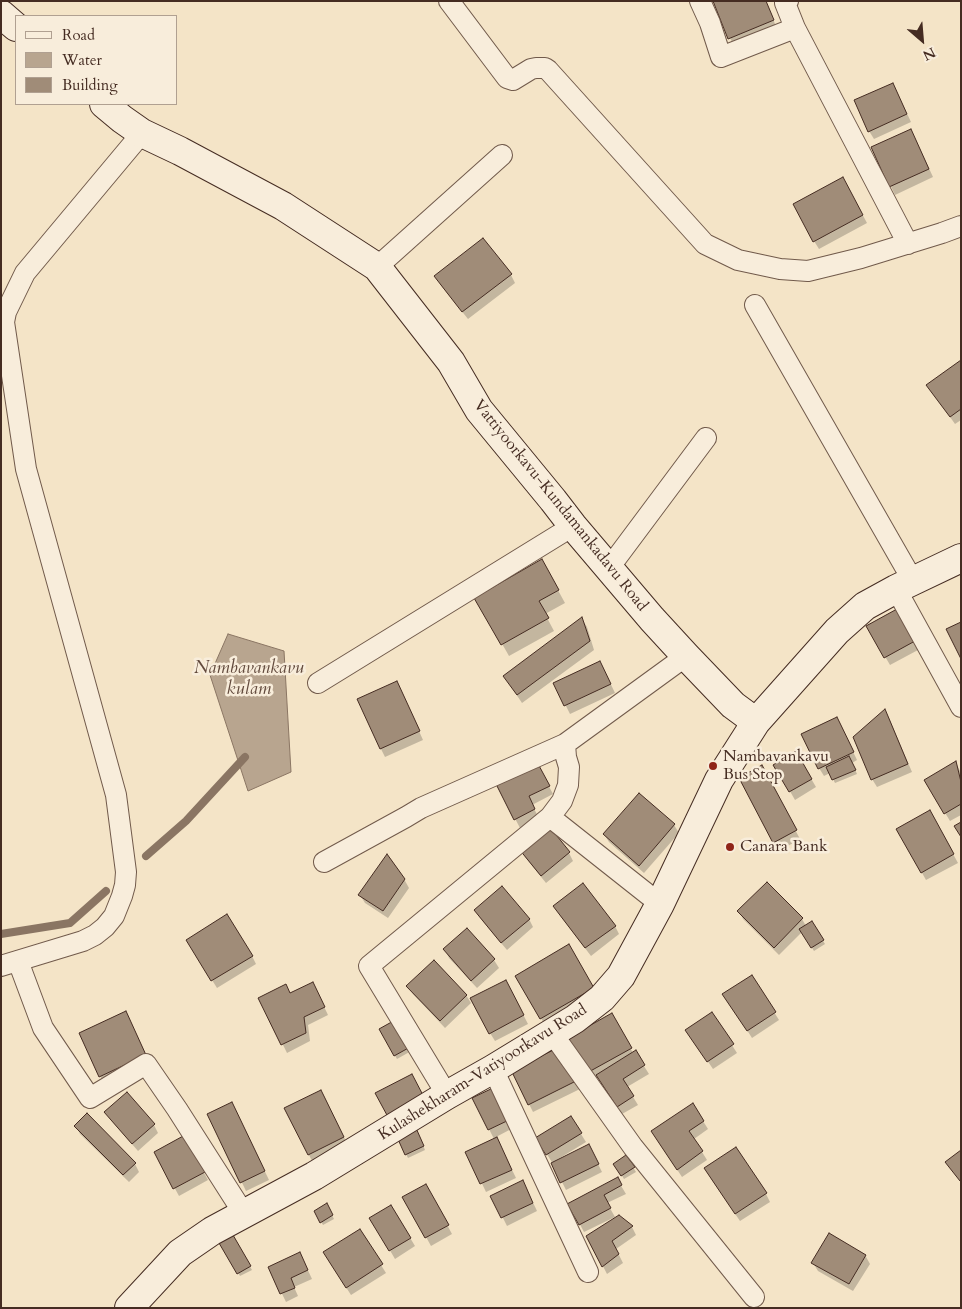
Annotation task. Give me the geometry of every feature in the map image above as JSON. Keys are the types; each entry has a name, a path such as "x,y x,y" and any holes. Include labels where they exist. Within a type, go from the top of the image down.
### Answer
{"street":[{"path":"449,1 507,78 513,80 536,68 548,70 705,244 738,260 780,269 808,270 861,258 961,226"},
{"path":"700,1 710,23 720,57 795,28"},
{"path":"788,1 785,3 795,28 908,244"},
{"path":"1,14 15,26"},
{"name":"Vattiyoorkavu-Kundamankadavu Road","path":"105,105 142,133 180,150 282,206 377,267 451,362 480,410 573,526 686,656 733,705 756,722"},
{"path":"142,133 25,273 6,312 4,322 26,468 116,795 126,872 125,885 114,916 95,935 83,941 9,963 43,1028 90,1098 146,1064 244,1214"},
{"path":"377,267 502,155"},
{"path":"755,305 904,585 961,707"},
{"path":"609,568 706,438"},
{"path":"318,683 573,526"},
{"path":"756,722 837,631 865,606 961,558"},
{"path":"324,862 422,808 565,744 686,656"},
{"name":"Kulashekharam-Vatiyoorkavu Road","path":"129,1308 180,1254 212,1231 314,1176 447,1095 493,1070 575,1019 602,998 621,976 660,904 719,780 756,722"},
{"path":"447,1095 369,966 550,816 562,801 568,786 569,767 565,744"},
{"path":"550,816 660,904"},
{"path":"552,1033 633,1147 754,1297"},
{"path":"493,1070 588,1272"}],"water":[{"name":"Nambavankavu kulam","path":"228,634 284,651 291,772 248,791 210,675"}],"building":[{"path":"713,1 766,1 774,20 728,39"},
{"path":"893,83 907,114 868,132 854,100"},
{"path":"911,129 929,169 889,187 871,147"},
{"path":"843,177 863,215 813,242 793,204"},
{"path":"483,238 512,274 462,312 434,276"},
{"path":"961,360 961,409 950,417 926,385"},
{"path":"542,559 559,590 539,601 549,618 501,645 474,598"},
{"path":"897,609 915,641 884,658 866,626"},
{"path":"582,617 590,641 517,695 503,676"},
{"path":"961,622 961,659 946,629"},
{"path":"600,661 611,684 564,706 553,683"},
{"path":"397,681 420,731 380,749 357,699"},
{"path":"885,709 908,764 871,780 853,737"},
{"path":"837,717 854,752 818,769 801,734"},
{"path":"796,751 812,779 789,792 773,765"},
{"path":"849,756 856,770 832,780 826,767"},
{"path":"956,761 961,782 961,804 944,814 924,780"},
{"path":"537,762 550,786 529,796 535,809 514,820 496,784"},
{"path":"762,765 797,830 773,843 739,778"},
{"path":"639,793 675,824 639,866 603,834"},
{"path":"930,810 954,854 921,873 896,829"},
{"path":"961,822 961,837 954,826"},
{"path":"548,825 570,852 541,876 519,849"},
{"path":"387,854 405,879 383,911 358,895"},
{"path":"767,882 803,918 774,948 737,911"},
{"path":"583,883 616,926 585,948 553,906"},
{"path":"502,886 530,919 501,943 474,910"},
{"path":"227,914 253,956 211,981 186,940"},
{"path":"812,921 824,940 811,948 799,929"},
{"path":"467,928 495,959 471,981 443,949"},
{"path":"569,944 594,988 540,1019 515,976"},
{"path":"434,960 467,995 440,1021 406,986"},
{"path":"752,975 776,1012 747,1031 722,994"},
{"path":"506,980 524,1015 489,1034 470,998"},
{"path":"313,982 325,1007 304,1017 306,1033 281,1045 258,998 286,984 290,993"},
{"path":"126,1011 146,1055 99,1077 79,1033"},
{"path":"712,1012 734,1044 707,1062 685,1030"},
{"path":"612,1013 632,1048 585,1074 566,1039"},
{"path":"397,1019 412,1046 394,1056 379,1029"},
{"path":"560,1047 576,1081 528,1105 511,1070"},
{"path":"636,1050 645,1065 623,1079 634,1096 617,1107 596,1075"},
{"path":"412,1074 425,1099 388,1117 375,1093"},
{"path":"495,1087 511,1119 488,1130 472,1098"},
{"path":"321,1090 344,1137 308,1155 284,1108"},
{"path":"127,1092 155,1124 132,1144 104,1112"},
{"path":"232,1102 265,1171 240,1183 207,1114"},
{"path":"693,1103 704,1121 689,1131 703,1151 677,1170 651,1131"},
{"path":"87,1113 136,1163 123,1175 74,1126"},
{"path":"571,1116 582,1133 546,1155 535,1138"},
{"path":"416,1128 424,1146 405,1155 397,1137"},
{"path":"185,1135 205,1172 173,1189 154,1152"},
{"path":"497,1137 512,1170 480,1184 465,1152"},
{"path":"589,1144 599,1164 560,1183 551,1163"},
{"path":"736,1147 767,1193 735,1214 704,1168"},
{"path":"961,1150 961,1181 960,1181 945,1162"},
{"path":"626,1155 635,1167 621,1176 613,1164"},
{"path":"618,1177 622,1185 604,1195 611,1208 579,1225 567,1204"},
{"path":"523,1180 533,1203 501,1218 490,1196"},
{"path":"426,1184 449,1225 425,1238 402,1197"},
{"path":"327,1203 333,1215 320,1223 314,1211"},
{"path":"391,1205 411,1238 389,1251 369,1218"},
{"path":"619,1215 633,1226 612,1241 619,1254 602,1267 586,1236"},
{"path":"360,1229 383,1264 346,1288 323,1252"},
{"path":"829,1233 866,1255 849,1284 811,1263"},
{"path":"233,1235 251,1266 237,1274 219,1243"},
{"path":"300,1252 308,1270 291,1278 295,1288 280,1294 268,1267"}],"waterway":[{"path":"146,856 186,821 245,757"},
{"path":"1,934 70,923 106,891"}],"place":[{"name":"Nambavankavu Bus Stop","path":"713,766"},
{"name":"Canara Bank","path":"730,847"}]}
